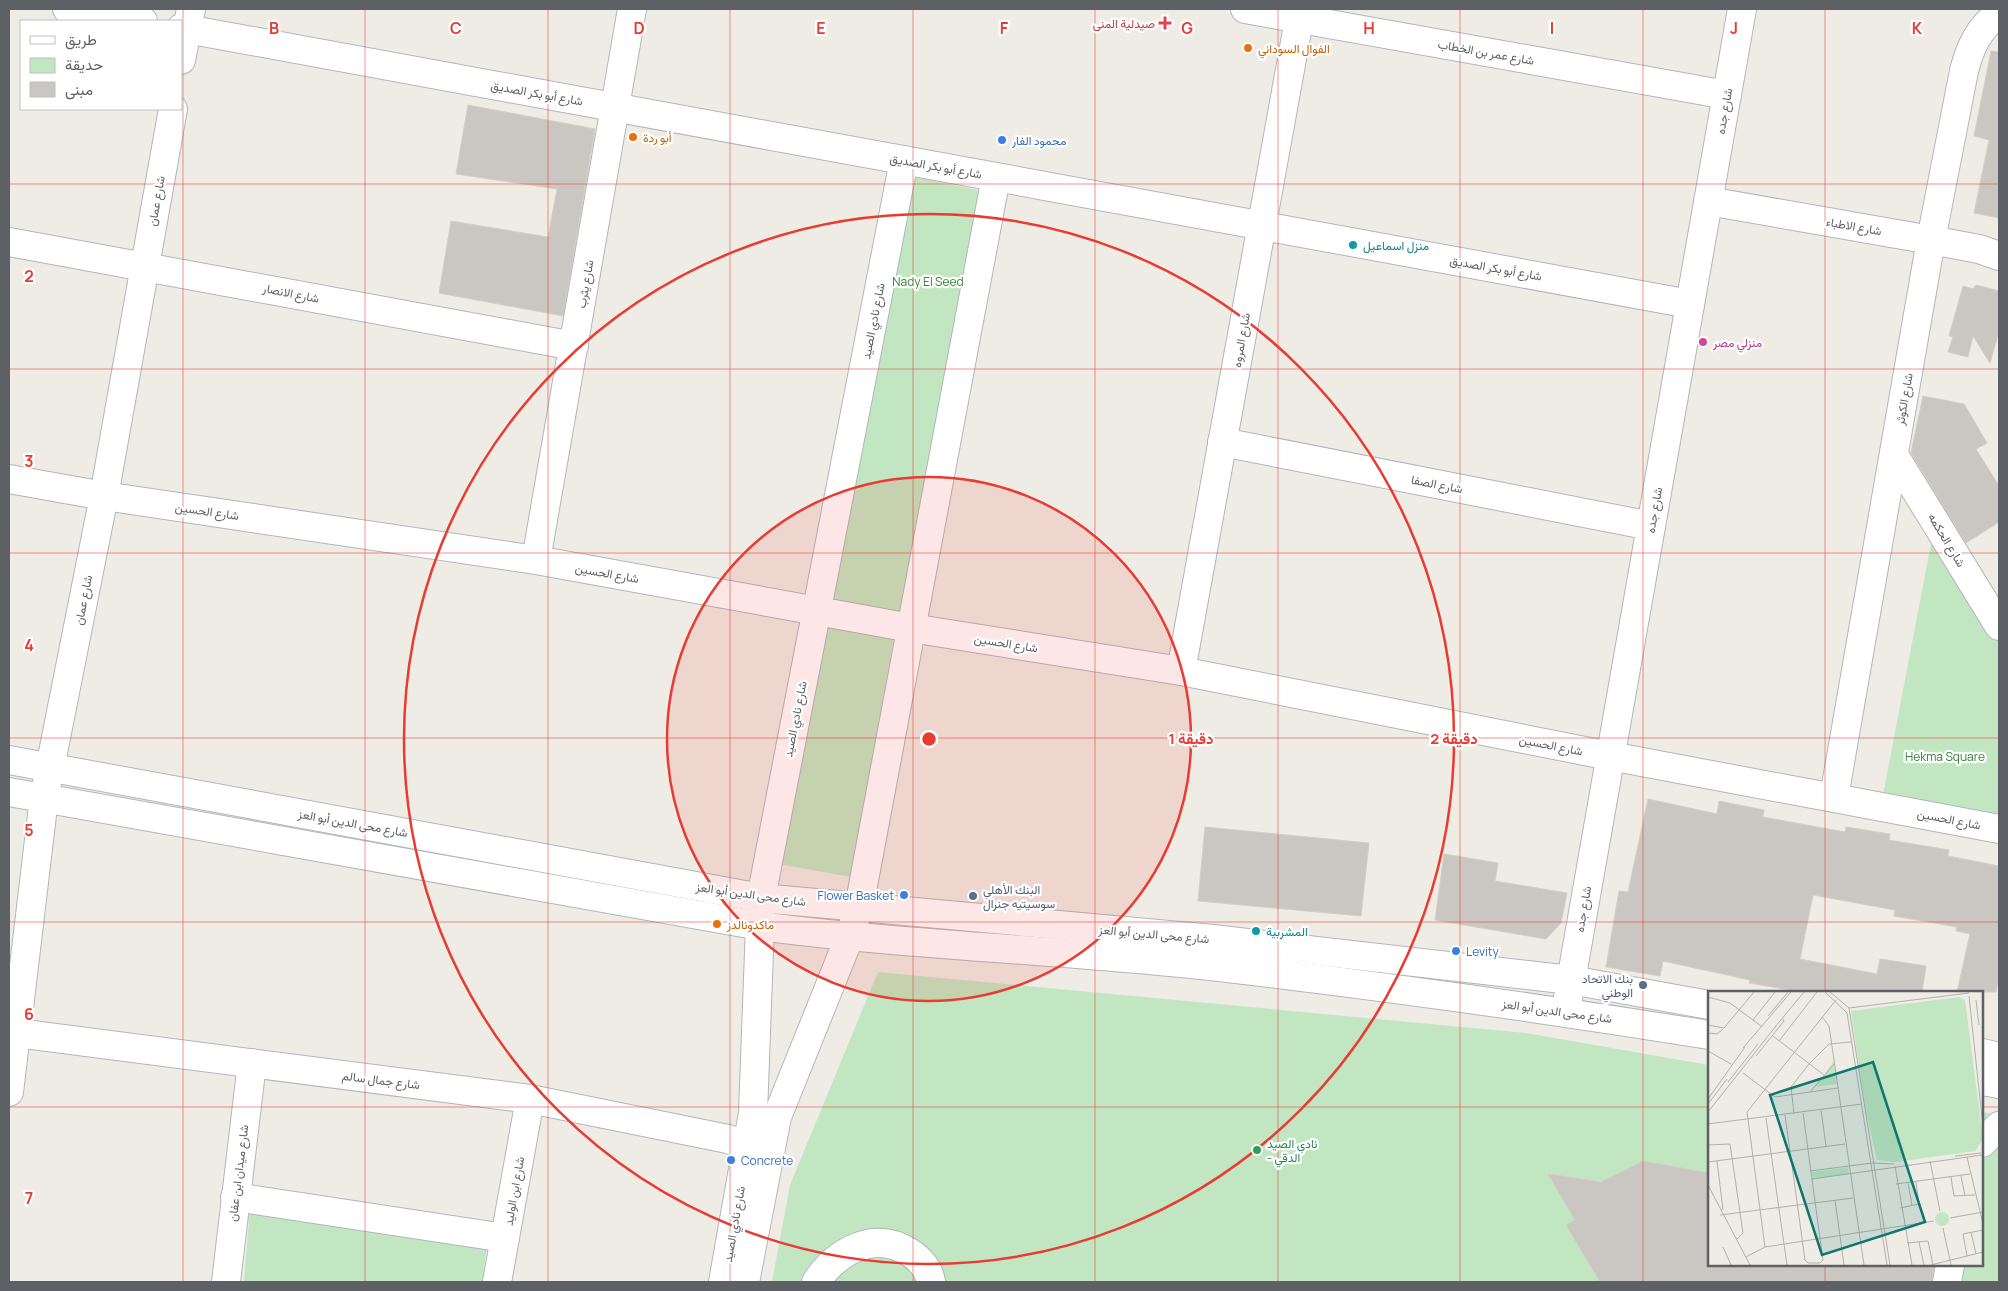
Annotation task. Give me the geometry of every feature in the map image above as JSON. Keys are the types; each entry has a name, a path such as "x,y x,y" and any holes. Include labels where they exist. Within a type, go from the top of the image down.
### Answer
{"street":[{"path":"67,9 137,20"},
{"name":"شارع يثرب","path":"536,560 632,9"},
{"name":"شارع عمر بن الخطاب","path":"1246,9 1300,14 1727,95"},
{"name":"شارع جده","path":"1566,1012 1742,9"},
{"name":"شارع الكوثر","path":"1834,797 1931,240 1969,50 1979,32 1999,12"},
{"name":"شارع المروه","path":"1181,671 1300,14"},
{"path":"182,52 186,22"},
{"name":"شارع أبو بكر الصديق","path":"186,22 616,107 1690,304"},
{"name":"شارع عمان","path":"9,1092 12,1032 44,798 104,496 172,110"},
{"name":"شارع نادي الصيد","path":"723,1282 753,1114 761,898 904,160"},
{"name":"شارع نادي الصيد","path":"745,1282 777,1117 849,938 859,907 996,177"},
{"name":"شارع الاطباء","path":"1708,201 1979,249 1999,256"},
{"name":"شارع الانصار","path":"9,242 574,346"},
{"name":"شارع الصفا","path":"1222,442 1651,526"},
{"name":"شارع الحكمه","path":"1894,454 1999,626"},
{"name":"شارع الحسين","path":"9,479 104,496 536,560 911,628 1181,671 1610,756 1999,828"},
{"name":"شارع محى الدين أبو العز","path":"9,760 761,898 1213,939 1571,980 1708,1005"},
{"name":"شارع محى الدين أبو العز","path":"9,792 760,926 849,938 1218,967 1566,1012 1708,1035"},
{"name":"شارع جمال سالم","path":"12,1032 530,1099 728,1139 739,1143 747,1151"},
{"path":"1983,1054 1999,1057"},
{"name":"شارع ميدان ابن عفان","path":"226,1282 252,1063"},
{"path":"1983,1081 1999,1084"},
{"name":"شارع ابن الوليد","path":"497,1282 530,1099"},
{"path":"1983,1142 1999,1126"},
{"path":"235,1197 505,1238"},
{"path":"816,1282 842,1254 860,1245 880,1242 900,1247 918,1258 930,1274 931,1282"},
{"path":"1947,1282 1950,1266"}],"green space":[{"name":"Nady El Seed","path":"910,176 987,192 901,613 824,598"},
{"name":"Hekma Square","path":"1935,523 1999,627 1999,820 1882,800"},
{"path":"821,624 894,637 851,877 778,864"},
{"name":"نادي الصيد - الدقي","path":"878,972 1526,1033 1708,1065 1708,1266 1983,1266 1983,1112 1999,1115 1999,1282 772,1282 790,1185"},
{"path":"250,1209 487,1246 482,1282 244,1282"}],"building":[{"path":"1991,51 1999,52 1999,218 1974,213 1989,140 1974,136"},
{"path":"468,105 595,129 563,316 439,293 451,221 548,237 557,189 456,174"},
{"path":"1976,285 1999,291 1999,331 1990,363 1973,336 1968,357 1948,352 1953,337 1949,336 1963,286 1973,289"},
{"path":"1923,396 1964,404 1987,443 1976,449 1999,486 1999,522 1966,543 1911,453"},
{"path":"1648,799 1717,814 1719,801 1764,810 1763,817 1845,832 1846,827 1890,834 1889,840 1949,850 1948,856 1999,866 1999,977 1996,992 1957,991 1970,934 1956,931 1957,927 1894,916 1895,910 1813,895 1800,959 1877,974 1880,959 1926,966 1922,991 1796,991 1749,983 1750,980 1663,961 1660,976 1606,967 1619,891 1628,892"},
{"path":"1205,827 1369,843 1361,916 1198,901"},
{"path":"1444,854 1498,863 1495,881 1567,893 1561,923 1546,939 1435,920"},
{"path":"1643,1161 1708,1173 1708,1266 1934,1266 1932,1282 1600,1282 1566,1225 1575,1220 1548,1174 1601,1182"}],"place":[{"name":"صيدلية المنى","path":"1165,23"},
{"name":"الفوال السوداني","path":"1248,48"},
{"name":"أبو ردة","path":"633,137"},
{"name":"محمود الفار","path":"1002,140"},
{"name":"منزل اسماعيل","path":"1353,245"},
{"name":"منزلي مصر","path":"1703,342"},
{"name":"Flower Basket","path":"904,895"},
{"name":"البنك الأهلي سوسيتيه جنرال","path":"973,896"},
{"name":"ماكدونالدز","path":"717,924"},
{"name":"المشربية","path":"1256,931"},
{"name":"Levity","path":"1456,951"},
{"name":"بنك الاتحاد الوطني","path":"1643,985"},
{"name":"نادي الصيد - الدقي","path":"1257,1150"},
{"name":"Concrete","path":"731,1160"}]}
